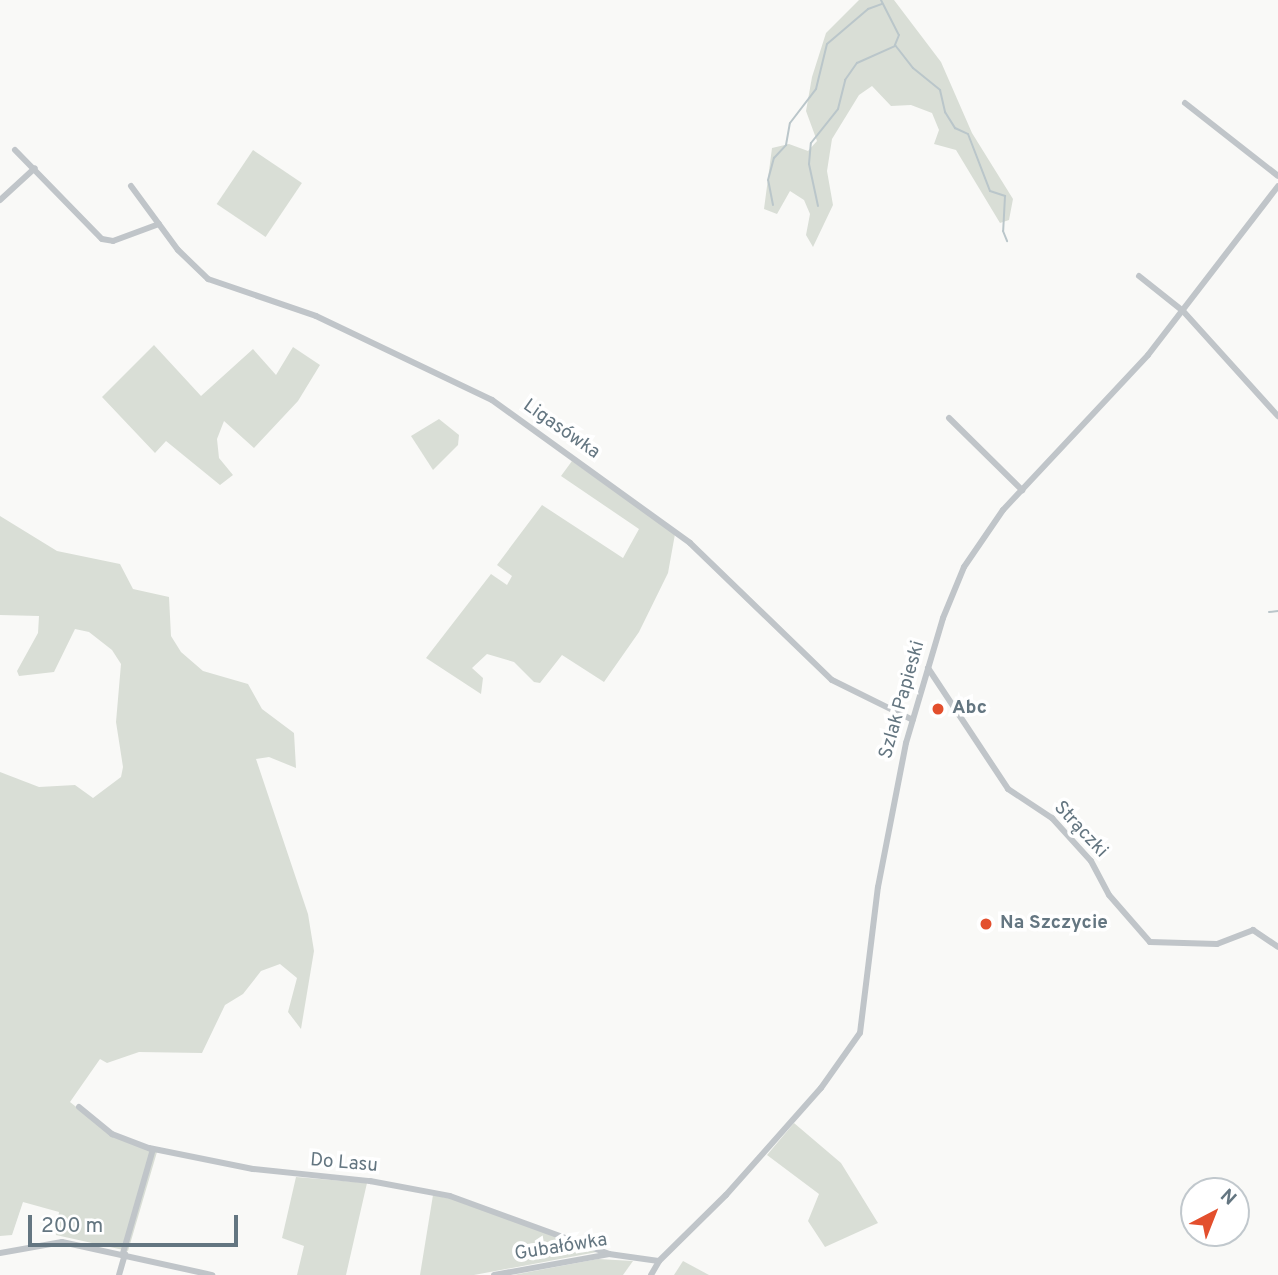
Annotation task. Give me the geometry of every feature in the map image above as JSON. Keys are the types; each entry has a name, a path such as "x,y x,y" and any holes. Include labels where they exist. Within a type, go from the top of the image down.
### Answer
{"street":[{"path":"1185,103 1278,176"},
{"path":"15,150 102,239 113,242 159,224"},
{"path":"0,200 35,168"},
{"name":"Ligasówka","path":"131,186 187,260 214,283 316,316 492,400 690,543 832,680 913,720"},
{"name":"Szlak Papieski","path":"659,1261 726,1195 813,1097 860,1033 878,887 913,720 928,668 964,567 1022,490 1183,311 1278,186"},
{"path":"1139,276 1183,311 1278,416"},
{"path":"949,418 1022,490"},
{"name":"Strączki","path":"928,668 943,685 1008,789 1052,818 1091,861 1109,895 1150,942 1217,944 1253,930 1278,947"},
{"name":"Do Lasu","path":"79,1107 112,1134 153,1149 253,1169 370,1181 450,1196 609,1254"},
{"path":"119,1275 153,1149"},
{"path":"0,1254 62,1242 212,1275"},
{"name":"Gubałówka","path":"494,1275 609,1254 659,1261"},
{"path":"651,1275 659,1261"}],"shaded area":[{"path":"859,0 894,0 941,62 972,133 1013,199 1009,220 1000,223 956,150 934,144 939,130 932,113 911,105 891,106 872,86 859,95 832,139 827,171 833,205 813,247 806,235 810,214 804,200 790,191 777,214 764,209 772,148 789,144 808,151 817,141 806,111 812,77 826,33"},
{"path":"253,150 302,183 266,237 217,204"},
{"path":"154,345 201,396 253,349 276,375 293,347 320,365 298,401 254,448 224,421 217,439 219,458 233,475 220,485 166,441 155,453 102,397"},
{"path":"439,419 459,435 458,445 433,470 411,436"},
{"path":"572,461 675,534 668,573 639,632 604,682 562,655 540,683 534,682 514,662 487,654 472,668 483,678 481,694 426,658 491,574 507,585 512,576 497,565 542,505 623,558 639,529 561,476"},
{"path":"0,516 57,551 120,564 133,589 169,597 171,636 181,652 203,671 248,684 262,709 294,733 296,768 269,757 256,759 308,914 314,951 301,1029 288,1012 297,978 280,964 261,971 243,994 225,1005 202,1053 139,1052 107,1063 100,1059 70,1102 111,1135 157,1152 128,1251 56,1235 59,1212 23,1202 12,1235 0,1236 0,772 39,787 75,785 93,798 121,777 123,767 116,722 121,664 112,650 89,632 75,629 54,672 19,676 17,671 38,633 39,616 0,615"},
{"path":"794,1123 841,1163 878,1223 825,1247 808,1221 819,1194 767,1155"},
{"path":"296,1177 367,1183 346,1275 297,1275 304,1246 282,1238"},
{"path":"433,1195 471,1203 597,1252 474,1275 420,1275"},
{"path":"598,1259 633,1261 623,1275 513,1275"},
{"path":"683,1261 709,1275 674,1275"}],"waterway":[{"path":"881,0 899,35 895,45 913,68 940,90 945,112 955,128 968,134 990,191 1005,196 1003,231 1007,241"},
{"path":"773,205 768,180 774,158 786,145 790,123 816,89 827,44 868,9 882,4"},
{"path":"818,206 809,164 811,143 838,109 845,80 857,63 895,46"},
{"path":"1269,612 1278,611"}],"place":[{"name":"Abc","path":"938,709"},
{"name":"Na Szczycie","path":"986,924"}]}
